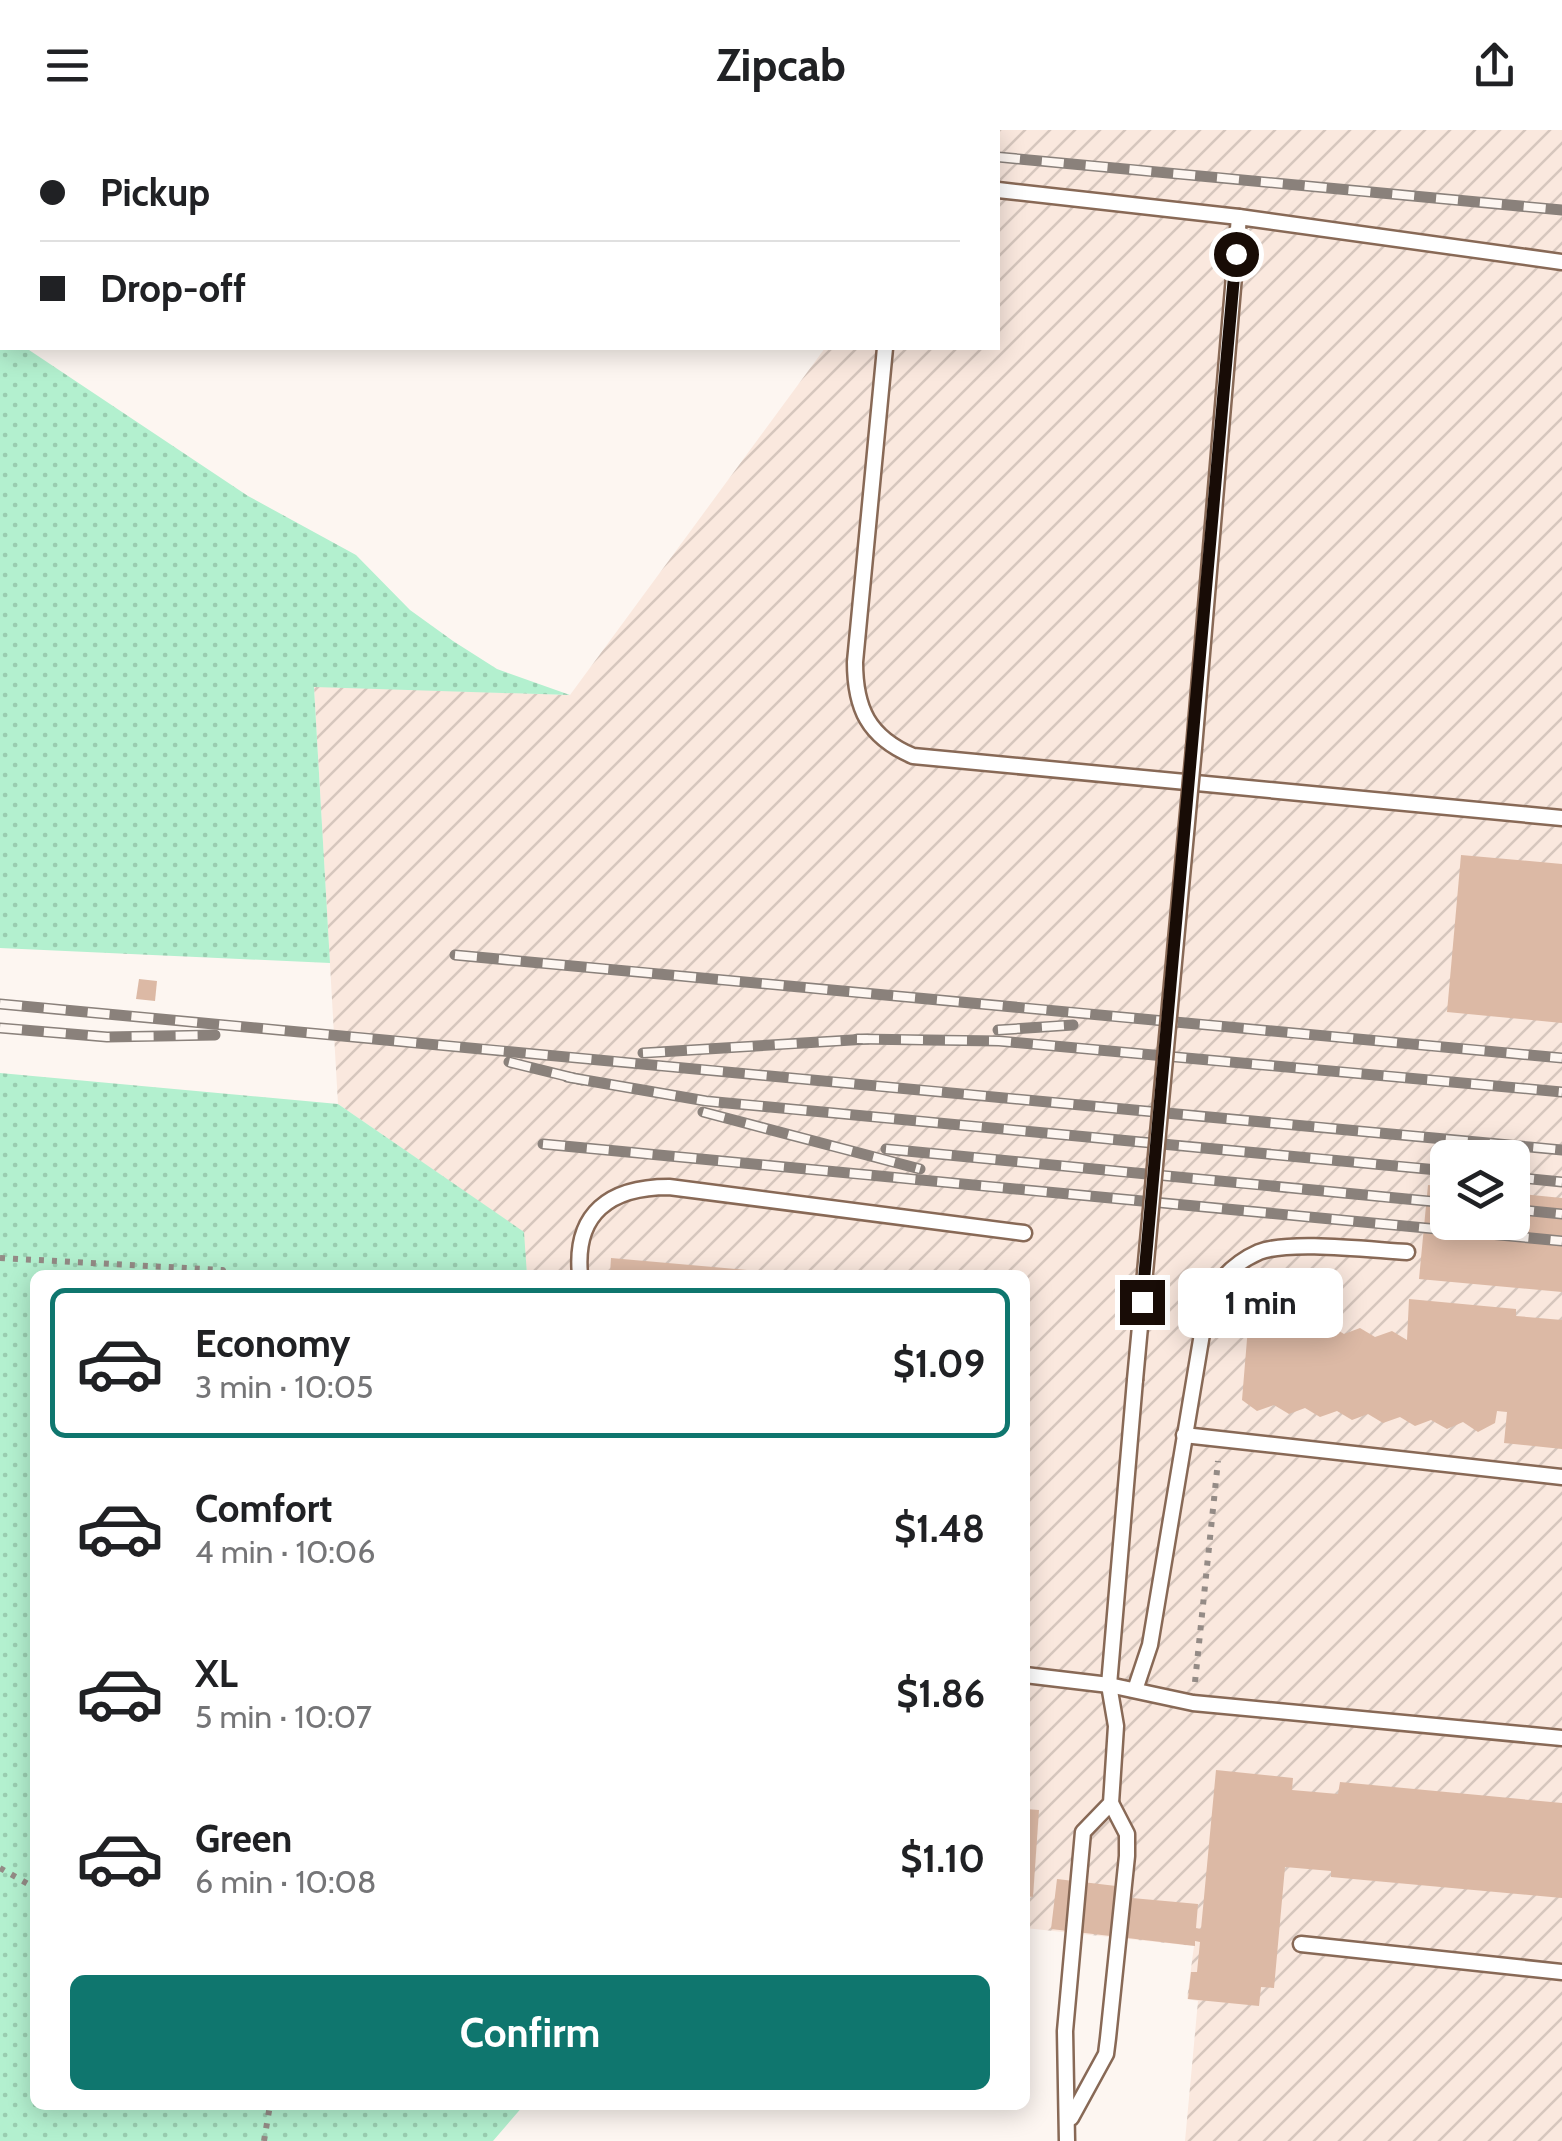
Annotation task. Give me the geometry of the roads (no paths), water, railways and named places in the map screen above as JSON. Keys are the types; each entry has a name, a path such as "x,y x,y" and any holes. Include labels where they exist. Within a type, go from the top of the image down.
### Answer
{"lane":[{"path":"1000,190 1240,217 1562,262"},
{"path":"1069,2122 1106,2054 1127,1856 1127,1834 1111,1803 1116,1726 1109,1685 1240,217"},
{"path":"884,350 855,690 861,711 894,748 913,756 1562,818"},
{"path":"580,1270 581,1233 592,1216 605,1203 644,1187 669,1186 1024,1232"},
{"path":"1135,1690 1150,1645 1208,1298 1236,1264 1262,1250 1290,1247 1407,1252"},
{"path":"1184,1435 1562,1476"},
{"path":"1030,1675 1109,1685 1193,1703 1562,1738"},
{"path":"1067,2141 1065,2031 1083,1832 1111,1803"},
{"path":"1302,1944 1562,1972"}],"railway":[{"path":"1000,157 1562,210"},
{"path":"455,955 1562,1058"},
{"path":"0,1004 1562,1150"},
{"path":"998,1030 1073,1025"},
{"path":"0,1028 107,1037 215,1035"},
{"path":"857,1039 999,1041 1562,1092"},
{"path":"643,1053 868,1039"},
{"path":"509,1062 582,1080"},
{"path":"567,1077 706,1101 1430,1169"},
{"path":"703,1112 920,1169"},
{"path":"543,1144 1562,1241"},
{"path":"886,1149 1430,1201"},
{"path":"1530,1179 1562,1182"},
{"path":"1530,1211 1562,1214"}]}
